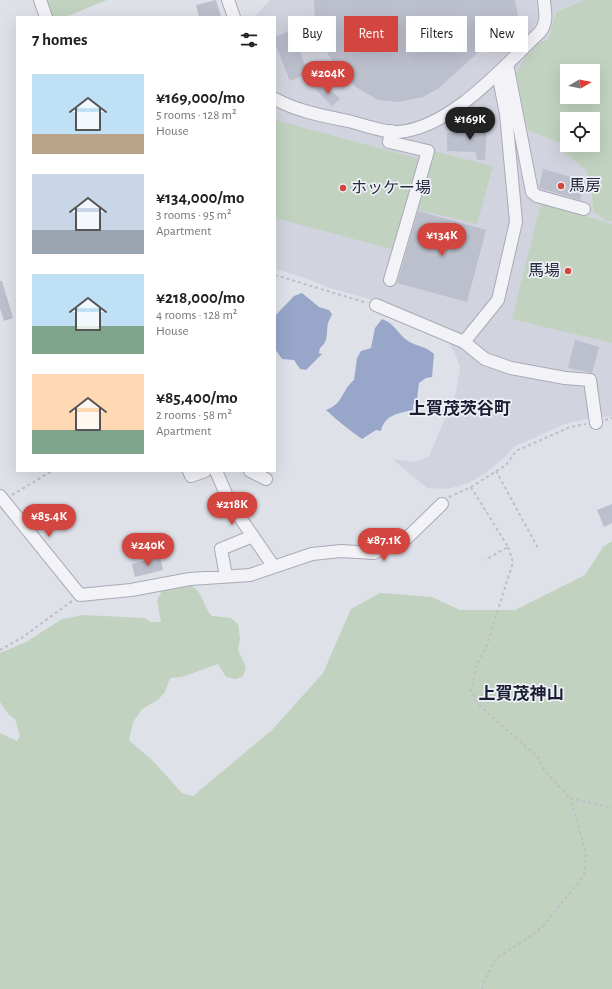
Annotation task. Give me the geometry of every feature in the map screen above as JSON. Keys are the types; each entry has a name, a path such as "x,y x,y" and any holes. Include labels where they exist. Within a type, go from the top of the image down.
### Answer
{"street":[{"path":"40,0 46,16"},
{"path":"228,0 234,16"},
{"path":"276,100 291,107 391,131 396,132 417,129 434,122 471,98 545,26 546,20 544,0"},
{"path":"507,64 532,192 537,196 584,209"},
{"path":"464,342 498,300 516,222 506,114 498,73"},
{"path":"390,280 428,151 389,142 391,131"},
{"path":"376,305 464,342 485,359 511,368 565,378 590,380 596,423"},
{"path":"189,472 191,476 201,472"},
{"path":"216,472 230,504 274,567"},
{"path":"2,498 80,595 131,590 190,579 250,575 312,554 341,551 374,553 388,548 407,538 442,504"},
{"path":"226,576 221,549 253,536"}],"path":[{"path":"276,275 376,305"},
{"path":"442,504 451,496 471,488 506,465 516,451 570,427 596,423"},
{"path":"496,471 539,550"},
{"path":"2,498 50,472"},
{"path":"471,488 508,547 513,562 486,648 476,666 471,691 480,706 538,757 544,770 570,798 586,853 584,875 543,926 525,940 498,957 488,973 482,989"},
{"path":"485,560 508,547"},
{"path":"0,650 23,637 80,595"},
{"path":"570,798 612,808"}],"shaded area":[{"path":"270,0 584,0 556,12 548,39 533,45 529,131 560,143 560,152 566,152 568,156 586,170 591,186 593,212 608,222 612,221 612,416 590,418 565,424 515,446 505,457 486,473 468,483 448,489 427,488 392,459 415,462 429,456 456,393 460,368 455,353 446,339 376,301 333,289 276,269 276,16 255,16"}],"green space":[{"path":"43,0 107,0 67,16 48,16"},
{"path":"584,0 612,0 612,221 608,222 593,212 591,186 586,170 568,156 566,152 600,152 600,112 560,112 560,143 529,131 518,103 516,73 533,45 548,39 556,12"},
{"name":"ホッケー場","path":"276,120 420,159 395,250 276,218"},
{"path":"434,151 493,166 477,224 418,210"},
{"name":"馬場","path":"541,203 612,224 612,343 512,319"},
{"path":"612,541 612,989 0,989 0,733 17,741 20,736 15,719 9,715 0,702 0,653 26,642 62,619 84,615 144,618 151,622 161,622 157,601 162,590 185,582 191,585 199,593 212,616 231,618 238,624 240,639 238,650 246,667 243,676 236,679 226,677 218,664 182,677 170,678 165,692 158,700 142,709 133,722 129,740 155,763 182,793 193,796 272,730 323,673 351,609 380,593 432,597 460,610 515,610 585,575 603,547"}],"water":[{"path":"302,293 319,307 329,310 332,314 328,323 325,342 320,348 319,353 322,354 306,370 300,369 294,360 282,359 276,350 276,315 294,296"},
{"path":"382,319 392,325 407,341 427,349 434,354 432,377 426,378 419,383 417,399 413,405 413,410 403,412 389,418 385,421 381,431 376,430 362,439 326,410 336,404 354,380 357,358 361,351 371,348 375,328"}],"building":[{"path":"216,0 221,16 199,16 196,5"},
{"path":"314,0 515,0 518,16 475,16 475,52 478,52 439,88 423,97 398,102 378,100 356,87 339,71 327,52 336,52 336,16 315,16"},
{"path":"288,32 288,52 300,52 308,73 290,81 276,46 276,37"},
{"path":"323,83 340,99 332,106 316,90"},
{"path":"477,121 487,121 485,160 477,160 476,152 447,151 447,133 477,134"},
{"name":"馬房","path":"543,169 585,181 580,200 539,188"},
{"path":"418,211 486,230 467,302 397,283"},
{"path":"0,281 2,281 13,318 4,321 0,308"},
{"path":"575,340 599,347 592,373 568,368"},
{"path":"612,504 612,523 604,527 597,510"},
{"path":"160,556 163,570 135,577 132,564"}],"place":[{"name":"馬房","path":"561,186"},
{"name":"ホッケー場","path":"343,188"},
{"name":"馬場","path":"568,271"}],"district":[{"name":"上賀茂茨谷町","path":"460,408"},
{"name":"上賀茂神山","path":"521,693"}]}
